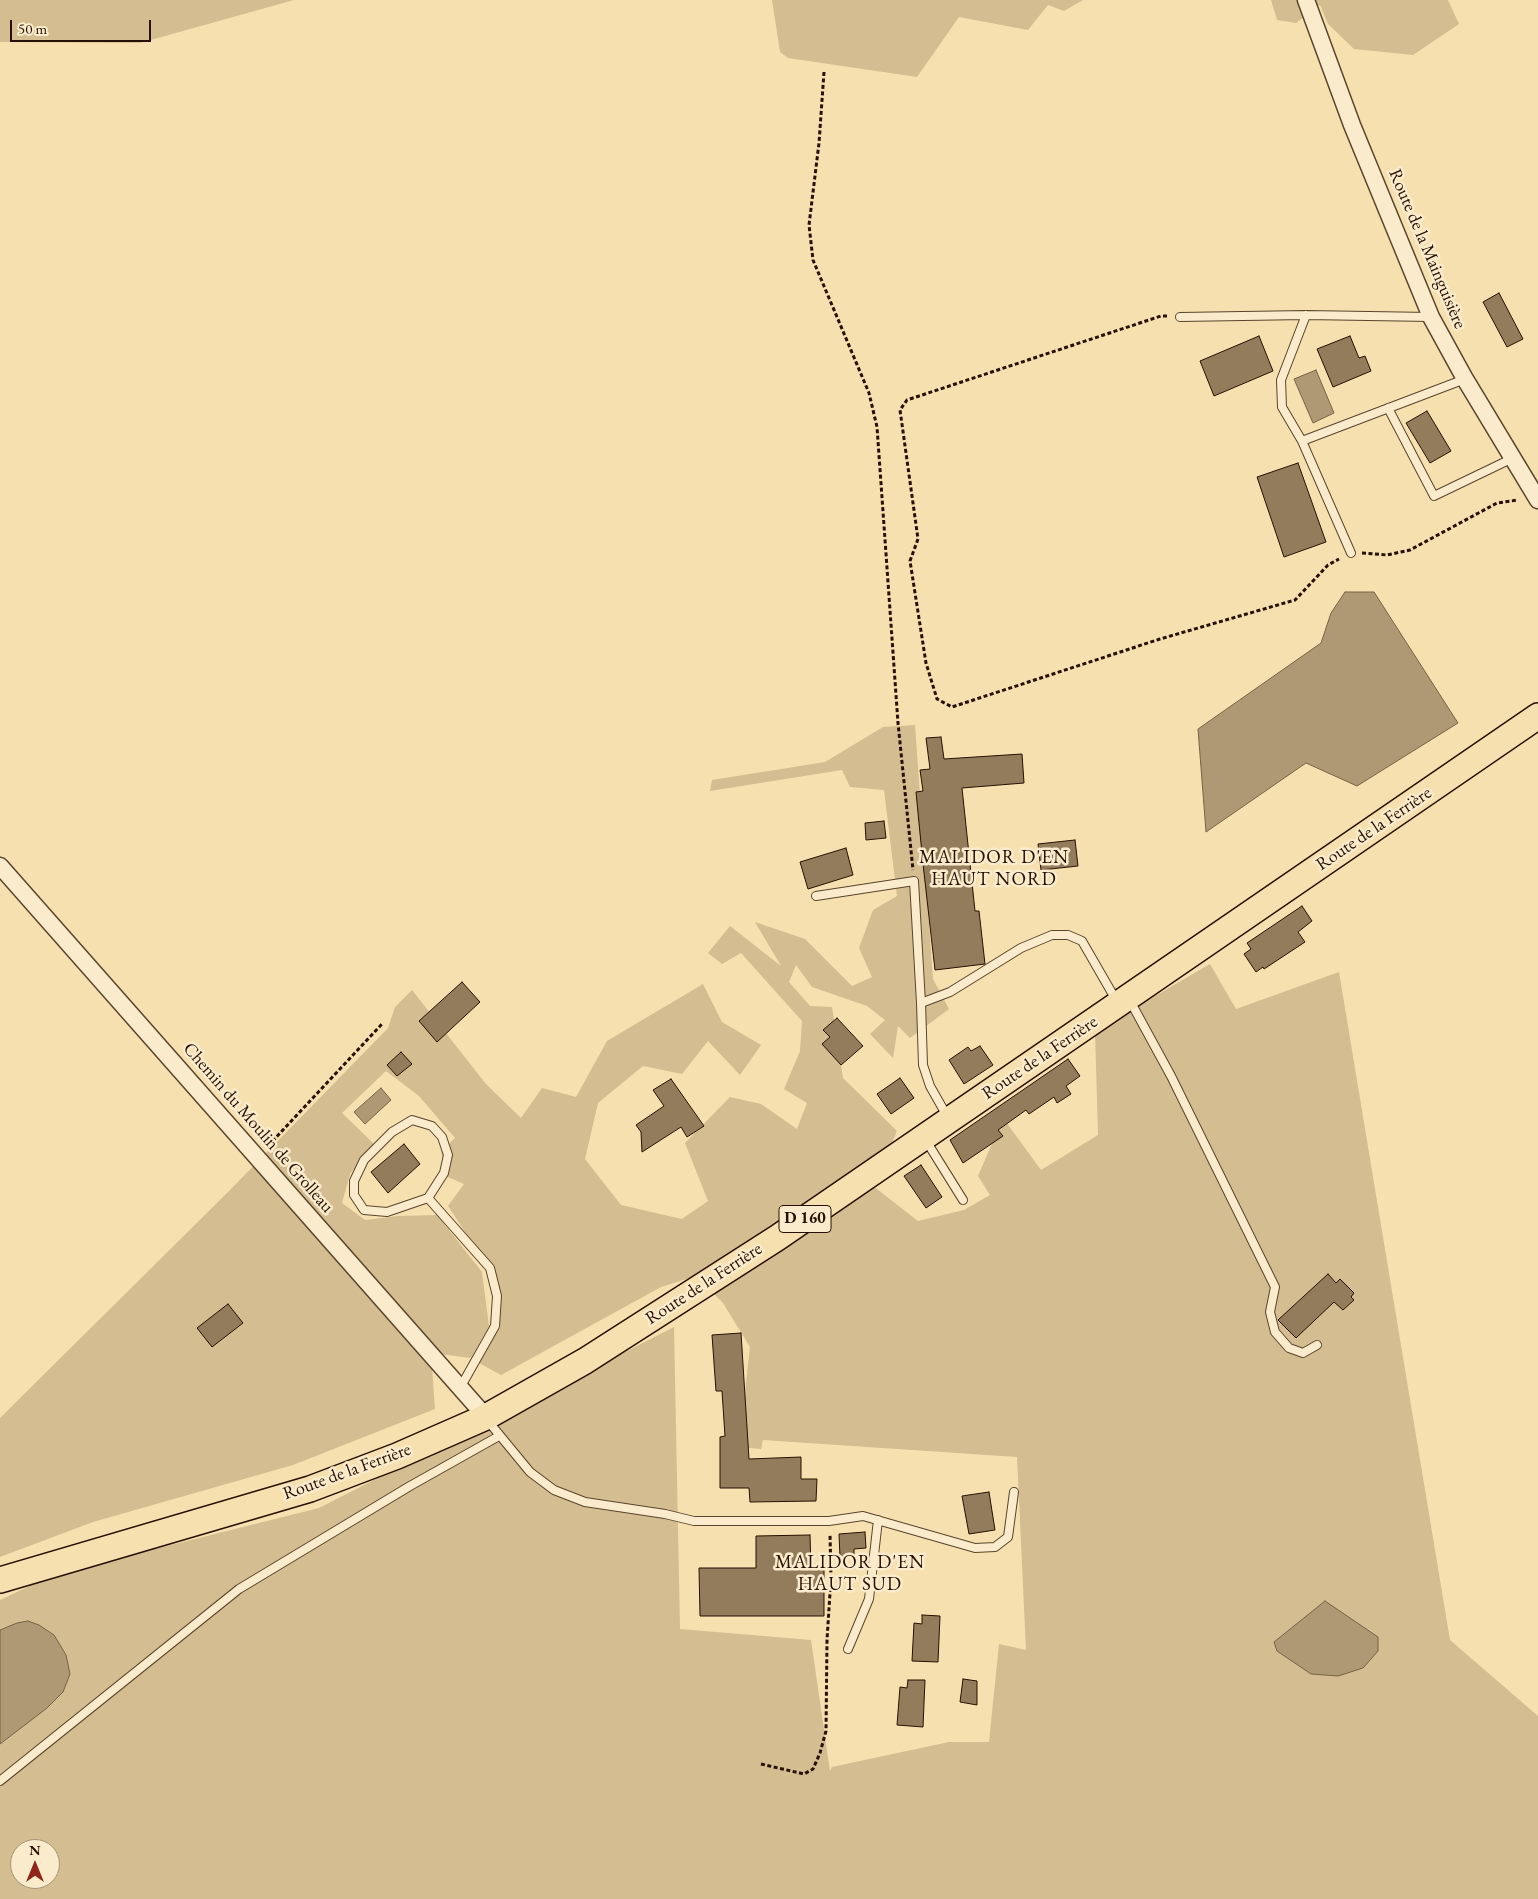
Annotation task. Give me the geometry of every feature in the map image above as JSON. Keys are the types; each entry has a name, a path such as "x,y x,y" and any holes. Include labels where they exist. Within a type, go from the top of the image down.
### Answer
{"main road":[{"name":"Route de la Ferrière","path":"0,1580 310,1488 396,1456 493,1426 593,1355 777,1238 1538,716"}],"street":[{"name":"Route de la Mainguisière","path":"1306,0 1352,125 1432,317 1465,379 1537,499"},
{"name":"Chemin du Moulin de Grolleau","path":"0,866 493,1426"}],"lane":[{"path":"1180,317 1306,315 1432,317"},
{"path":"1306,315 1281,380 1282,407 1302,441 1351,553"},
{"path":"1302,441 1465,379"},
{"path":"1388,408 1434,496 1513,458"},
{"path":"816,896 914,881 923,1065 930,1086 949,1120"},
{"path":"921,1003 950,992 1020,948 1052,935 1068,935 1082,941 1171,1076 1275,1287 1270,1312 1275,1332 1289,1348 1303,1353 1316,1345"},
{"path":"412,1120 432,1126 442,1136 448,1155 444,1173 428,1198 387,1212 364,1210 354,1195 354,1181 364,1160 392,1132 412,1120"},
{"path":"924,1138 963,1200"},
{"path":"428,1198 490,1268 497,1296 495,1326 460,1388"},
{"path":"0,1782 239,1589 410,1486 493,1426 530,1472 554,1490 585,1502 665,1514 694,1521 829,1521 863,1516 975,1548 995,1547 1008,1537 1014,1492"},
{"path":"848,1649 869,1600 878,1520"}],"path":[{"path":"824,72 819,143 809,225 813,260 869,393 877,427 898,722 914,881"},
{"path":"1180,317 1161,316 945,387 907,400 900,410 918,540 910,561 926,663 937,699 952,707 1160,639 1295,600 1328,565 1351,553 1388,555 1410,550 1498,503 1537,499"},
{"path":"257,1158 382,1024"},
{"path":"761,1764 804,1774 813,1769 820,1753 826,1730 827,1640 831,1577 829,1521"}],"shaded area":[{"path":"0,0 294,0 140,43 0,42"},
{"path":"772,0 1083,0 1064,11 1048,5 1028,30 959,17 917,77 788,58 780,52"},
{"path":"1271,0 1448,0 1459,24 1413,55 1354,49 1328,24 1320,5 1296,23 1277,20"},
{"path":"1316,370 1334,413 1313,423 1294,379"},
{"path":"1345,592 1374,592 1458,723 1357,786 1306,763 1206,832 1198,729 1321,643 1331,613"},
{"path":"915,725 933,979 949,1009 910,1038 898,1026 893,1058 870,1034 885,1020 867,1006 812,987 796,965 789,982 810,1006 832,1007 843,1078 897,1131 873,1186 918,1221 964,1210 990,1195 978,1176 1003,1118 1041,1170 1098,1135 1095,1031 1210,964 1236,1009 1339,972 1450,1640 1538,1716 1538,1899 0,1899 0,1600 55,1574 319,1508 674,1327 680,1629 811,1640 830,1771 832,1767 949,1742 989,1742 999,1644 1026,1650 1017,1457 763,1440 761,1449 739,1447 750,1347 723,1303 696,1276 661,1287 501,1375 479,1363 499,1324 492,1263 467,1235 448,1206 464,1184 448,1177 441,1151 455,1138 419,1096 386,1071 342,1113 374,1144 350,1174 342,1203 365,1220 398,1216 437,1215 482,1272 489,1326 471,1358 431,1353 435,1409 293,1465 93,1522 0,1557 0,1418 229,1191 388,1028 395,1007 412,990 486,1084 521,1118 542,1088 576,1097 607,1041 703,984 722,1022 761,1045 740,1075 708,1041 682,1074 643,1066 598,1103 585,1159 621,1205 682,1219 708,1201 685,1143 730,1097 761,1104 797,1129 807,1103 784,1089 800,1051 802,1021 741,953 722,964 708,953 730,926 781,966 755,922 805,939 852,986 872,977 859,948 873,910 897,896 884,790 850,787 842,770 710,791 712,780 825,762 883,727"},
{"path":"381,1088 391,1100 365,1124 354,1112"},
{"path":"1325,1601 1378,1637 1378,1651 1363,1668 1338,1676 1311,1674 1277,1651 1274,1642"},
{"path":"28,1621 39,1625 54,1635 66,1655 70,1674 63,1692 47,1708 0,1744 0,1630"}],"building":[{"path":"1499,293 1523,339 1507,347 1483,302"},
{"path":"1259,336 1273,371 1214,396 1200,361"},
{"path":"1350,336 1359,358 1365,356 1371,371 1333,387 1317,349"},
{"path":"1427,411 1451,451 1430,463 1406,423"},
{"path":"1298,463 1326,542 1284,557 1257,477"},
{"path":"941,737 944,759 1022,754 1024,783 962,788 975,911 979,911 985,964 935,970 916,792 923,791 920,770 930,769 926,738"},
{"path":"884,821 886,838 866,840 865,823"},
{"path":"1075,840 1078,866 1041,870 1038,844"},
{"path":"846,848 853,875 808,889 800,862"},
{"path":"1302,906 1312,921 1298,932 1305,942 1264,969 1263,967 1256,972 1244,954 1251,949 1247,943"},
{"path":"462,982 480,1002 437,1042 419,1021"},
{"path":"837,1018 863,1046 841,1065 822,1044 830,1037 823,1030"},
{"path":"980,1046 993,1065 964,1084 949,1060 968,1047 971,1051"},
{"path":"401,1052 412,1064 397,1076 387,1065"},
{"path":"1068,1059 1080,1076 1066,1086 1071,1094 1057,1103 1054,1097 1029,1114 1026,1110 998,1130 1003,1136 963,1163 950,1140"},
{"path":"900,1078 914,1098 891,1114 877,1094"},
{"path":"671,1079 704,1126 687,1137 681,1127 642,1152 641,1132 636,1125 664,1106 653,1090"},
{"path":"404,1144 420,1164 388,1193 371,1172"},
{"path":"921,1165 942,1197 926,1208 904,1176"},
{"path":"1328,1274 1336,1283 1340,1279 1354,1293 1351,1297 1354,1300 1343,1310 1334,1302 1296,1338 1278,1320"},
{"path":"228,1304 243,1323 212,1347 197,1328"},
{"path":"741,1333 749,1459 801,1457 801,1479 817,1479 816,1501 750,1502 749,1488 720,1488 720,1437 725,1436 722,1391 716,1391 712,1335"},
{"path":"989,1492 995,1530 969,1534 962,1496"},
{"path":"865,1532 866,1548 854,1549 854,1557 840,1557 839,1534"},
{"path":"810,1535 811,1569 824,1568 824,1616 700,1616 699,1568 756,1568 756,1536"},
{"path":"922,1615 940,1616 938,1662 912,1661 914,1623 922,1624"},
{"path":"963,1679 977,1681 977,1705 960,1702"},
{"path":"908,1680 925,1680 923,1727 897,1725 900,1687 907,1688"}],"district":[{"name":"MALIDOR D'EN HAUT NORD","path":"994,869"},
{"name":"MALIDOR D'EN HAUT SUD","path":"850,1574"}]}
